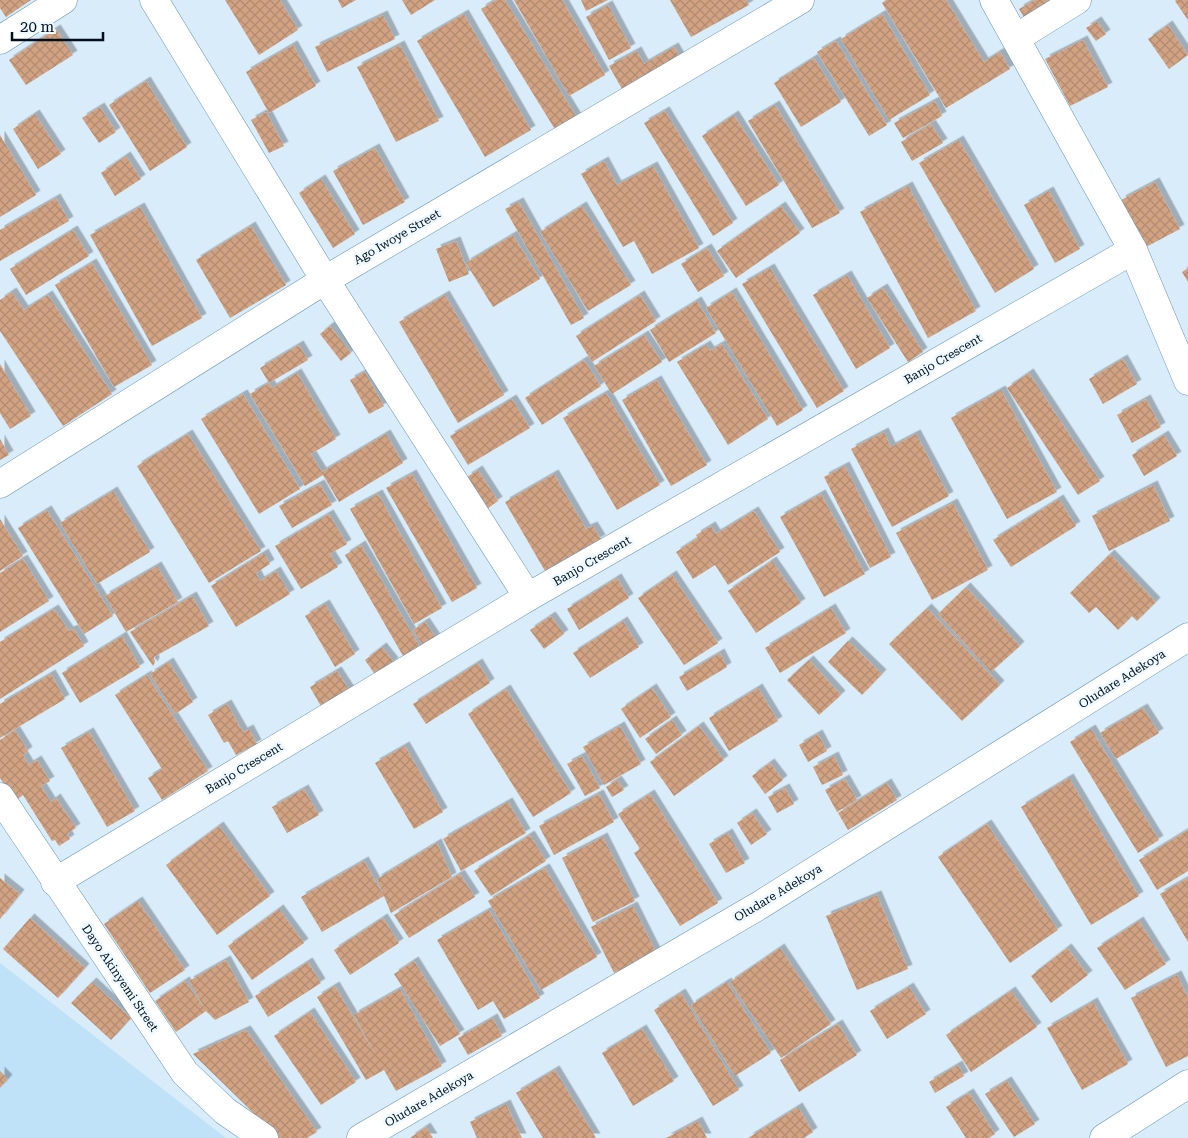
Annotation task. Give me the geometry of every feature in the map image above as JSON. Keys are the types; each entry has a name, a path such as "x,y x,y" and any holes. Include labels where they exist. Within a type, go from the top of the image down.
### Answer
{"street":[{"path":"0,40 63,0"},
{"path":"154,0 325,280 528,597"},
{"name":"Ago Iwoye Street","path":"0,484 325,280 800,0"},
{"path":"994,0 1133,250 1188,381"},
{"path":"1016,38 1077,0"},
{"name":"Banjo Crescent","path":"55,882 528,597 1133,250"},
{"name":"Oludare Adekoya","path":"361,1138 760,906 1188,638"},
{"name":"Dayo Akinyemi Street","path":"0,796 55,882 185,1073 225,1110 264,1138"},
{"path":"1104,1138 1188,1084"}],"shaded area":[{"path":"0,963 226,1138 0,1138"}],"building":[{"path":"0,0 31,0 6,17 0,8"},
{"path":"225,0 280,0 298,30 259,55"},
{"path":"338,0 356,0 342,8"},
{"path":"402,0 435,0 411,15"},
{"path":"496,0 505,0 577,118 556,131 481,9"},
{"path":"514,0 562,0 605,75 569,96"},
{"path":"581,0 608,0 586,11"},
{"path":"670,0 746,0 749,5 691,37"},
{"path":"886,0 946,0 984,62 1000,52 1010,69 946,108 882,3"},
{"path":"1035,0 1064,0 1028,24 1019,9"},
{"path":"1188,0 1188,20 1175,1"},
{"path":"608,5 631,48 609,60 586,17"},
{"path":"464,14 531,130 485,157 417,41"},
{"path":"882,14 930,95 889,120 841,39"},
{"path":"383,15 395,39 327,72 315,47"},
{"path":"1097,21 1106,34 1096,41 1086,28"},
{"path":"1168,25 1188,55 1169,69 1148,39"},
{"path":"56,29 73,55 26,85 9,60"},
{"path":"1083,40 1108,87 1070,106 1045,59"},
{"path":"836,41 887,125 869,136 817,52"},
{"path":"293,45 316,86 269,113 246,72"},
{"path":"400,45 439,121 396,142 357,67"},
{"path":"674,47 684,64 626,96 609,66 637,51 644,64"},
{"path":"814,58 841,102 801,127 774,83"},
{"path":"146,81 187,147 150,171 109,105"},
{"path":"935,101 942,116 903,138 894,123"},
{"path":"775,105 840,213 812,228 748,121"},
{"path":"100,107 116,132 99,143 82,118"},
{"path":"665,111 733,223 713,236 644,123"},
{"path":"266,112 284,146 269,153 251,120"},
{"path":"35,114 61,154 38,169 13,129"},
{"path":"734,115 779,185 746,206 702,136"},
{"path":"931,124 943,143 912,161 901,142"},
{"path":"0,135 36,195 0,217"},
{"path":"959,140 1034,269 995,293 919,163"},
{"path":"375,148 405,202 363,225 333,171"},
{"path":"126,156 141,179 115,196 101,173"},
{"path":"604,161 617,185 653,166 699,248 652,274 634,241 623,247 581,174"},
{"path":"321,179 355,234 333,248 299,193"},
{"path":"1155,182 1180,229 1146,247 1121,200"},
{"path":"908,186 976,311 928,338 860,212"},
{"path":"1049,191 1080,249 1055,263 1024,205"},
{"path":"56,198 69,221 0,261 0,230"},
{"path":"519,202 584,318 571,325 505,209"},
{"path":"582,206 631,285 588,311 540,232"},
{"path":"781,206 800,233 736,278 717,251"},
{"path":"140,207 202,318 152,346 90,235"},
{"path":"251,226 286,285 230,318 196,260"},
{"path":"73,230 89,256 26,295 10,269"},
{"path":"513,235 540,279 493,307 466,263"},
{"path":"456,241 469,274 449,282 436,249"},
{"path":"707,248 724,276 698,292 681,264"},
{"path":"92,263 152,365 114,387 55,285"},
{"path":"770,268 844,391 817,408 742,284"},
{"path":"1188,268 1188,282 1182,272"},
{"path":"847,275 890,348 856,369 813,295"},
{"path":"883,288 923,352 908,362 867,298"},
{"path":"12,292 24,310 48,295 112,394 63,426 0,331 0,300"},
{"path":"732,292 803,410 777,426 706,308"},
{"path":"445,295 504,395 458,423 399,322"},
{"path":"640,295 656,321 592,362 576,336"},
{"path":"697,301 716,333 669,362 650,330"},
{"path":"330,326 351,353 341,361 320,334"},
{"path":"644,335 662,362 612,394 594,366"},
{"path":"722,344 768,419 728,445 677,362 706,345 710,351"},
{"path":"299,345 308,360 269,383 260,368"},
{"path":"1123,359 1137,384 1103,404 1089,379"},
{"path":"584,360 601,386 542,425 525,398"},
{"path":"0,364 31,416 10,429 0,413"},
{"path":"365,372 384,406 369,414 350,380"},
{"path":"297,373 336,439 311,454 322,472 386,434 403,463 339,502 323,475 305,486 250,394 269,383 272,388"},
{"path":"1029,373 1100,481 1078,495 1007,388"},
{"path":"657,380 707,465 671,486 622,400"},
{"path":"1001,390 1057,492 1007,519 951,418"},
{"path":"606,393 660,485 617,510 563,418"},
{"path":"243,394 300,489 259,514 201,419"},
{"path":"512,399 530,428 468,465 450,436"},
{"path":"1146,399 1161,427 1132,443 1117,415"},
{"path":"884,432 891,447 916,434 949,496 892,527 851,449"},
{"path":"188,434 261,551 209,583 137,466"},
{"path":"1164,435 1177,456 1144,476 1132,455"},
{"path":"0,439 9,455 0,460"},
{"path":"845,466 891,557 870,568 824,477"},
{"path":"478,470 498,501 487,509 467,477"},
{"path":"412,474 477,588 452,602 386,488"},
{"path":"554,474 586,529 593,526 601,539 545,571 505,502"},
{"path":"320,484 332,505 292,528 279,506"},
{"path":"1153,485 1170,521 1109,551 1092,516"},
{"path":"113,491 150,552 97,584 60,523"},
{"path":"378,494 442,608 414,624 350,509"},
{"path":"821,494 865,574 824,597 780,517"},
{"path":"1059,499 1076,526 1011,567 993,540"},
{"path":"953,503 988,570 932,600 896,533"},
{"path":"47,510 113,616 84,634 18,528"},
{"path":"754,511 780,552 728,585 715,565 693,579 676,552 698,538 696,535 711,526 716,534"},
{"path":"329,514 347,544 330,554 338,567 301,589 275,546"},
{"path":"0,519 23,556 0,571"},
{"path":"361,545 423,652 406,661 345,555"},
{"path":"264,553 270,564 256,573 260,581 276,571 290,594 236,627 211,586"},
{"path":"1110,554 1156,602 1137,621 1132,616 1118,630 1096,607 1089,613 1070,593"},
{"path":"23,559 49,601 0,632 0,573"},
{"path":"772,561 801,603 756,633 728,591"},
{"path":"157,566 178,602 126,632 105,596"},
{"path":"672,575 718,643 684,665 638,598"},
{"path":"617,578 629,598 579,630 567,609"},
{"path":"966,587 1020,646 991,672 938,614"},
{"path":"192,596 209,626 154,657 155,662 153,666 130,632"},
{"path":"325,604 355,654 335,667 305,616"},
{"path":"831,608 846,633 780,673 765,648"},
{"path":"927,608 1000,685 962,721 889,644"},
{"path":"54,609 69,631 74,629 84,646 0,699 0,642"},
{"path":"551,616 564,634 544,649 530,630"},
{"path":"623,621 639,647 590,678 573,653"},
{"path":"425,622 437,640 425,648 413,630"},
{"path":"122,636 140,667 80,703 62,673"},
{"path":"848,641 882,674 862,695 828,662"},
{"path":"382,647 394,662 376,676 365,660"},
{"path":"720,653 727,667 687,691 679,677"},
{"path":"809,660 841,695 819,715 787,680"},
{"path":"169,662 193,702 175,714 150,674"},
{"path":"478,663 490,683 426,724 413,704"},
{"path":"337,671 350,691 322,708 310,687"},
{"path":"51,674 65,699 0,738 0,704"},
{"path":"147,675 208,771 162,800 148,778 162,769 115,695"},
{"path":"652,688 671,717 640,738 621,709"},
{"path":"758,688 778,721 729,751 709,718"},
{"path":"506,689 571,793 533,817 468,714"},
{"path":"227,704 243,732 249,729 257,744 236,755 228,741 224,743 208,715"},
{"path":"1143,708 1159,733 1116,759 1100,733"},
{"path":"672,720 682,735 656,754 645,739"},
{"path":"620,726 641,764 604,785 583,747"},
{"path":"699,726 724,760 674,796 650,762"},
{"path":"1091,729 1159,840 1138,853 1070,742"},
{"path":"15,730 28,751 23,755 29,765 37,760 50,781 41,786 51,802 56,798 76,828 67,834 70,839 59,846 55,840 52,841 23,795 15,801 0,778 0,740"},
{"path":"89,732 135,811 107,827 61,748"},
{"path":"818,734 827,751 808,762 799,745"},
{"path":"405,746 443,812 414,829 375,763"},
{"path":"582,756 600,788 585,796 567,764"},
{"path":"834,756 843,775 822,785 813,767"},
{"path":"770,763 783,780 765,794 752,776"},
{"path":"1069,778 1139,896 1091,925 1021,807"},
{"path":"845,779 857,800 837,812 825,790"},
{"path":"617,780 624,790 612,797 606,787"},
{"path":"887,783 897,800 848,830 838,813"},
{"path":"785,788 794,804 777,813 768,797"},
{"path":"304,789 319,815 287,833 272,807"},
{"path":"599,794 614,822 554,855 539,826"},
{"path":"650,794 718,903 680,926 634,853 640,849 618,814"},
{"path":"508,802 526,833 461,871 443,839"},
{"path":"752,813 767,834 751,845 737,823"},
{"path":"987,824 1058,930 1010,963 938,857"},
{"path":"219,826 270,896 217,935 166,865"},
{"path":"1188,830 1188,871 1157,890 1139,860"},
{"path":"728,833 745,863 726,873 709,844"},
{"path":"530,835 546,861 491,896 474,871"},
{"path":"603,837 635,901 593,922 562,858"},
{"path":"437,843 452,877 391,913 377,879"},
{"path":"364,861 384,896 322,932 301,897"},
{"path":"545,868 597,957 541,990 488,901"},
{"path":"460,874 475,897 409,938 394,915"},
{"path":"0,878 20,894 0,919"},
{"path":"1188,878 1188,942 1160,894"},
{"path":"877,895 908,969 857,990 826,916"},
{"path":"138,901 185,970 150,993 104,924"},
{"path":"633,906 656,952 614,973 591,927"},
{"path":"279,909 304,943 252,980 228,946"},
{"path":"489,910 540,998 504,1019 493,1001 478,1010 437,940"},
{"path":"30,918 85,968 58,998 3,949"},
{"path":"383,918 399,943 350,975 334,950"},
{"path":"1139,921 1166,964 1125,990 1097,948"},
{"path":"780,948 831,1024 781,1058 730,982"},
{"path":"1067,948 1088,975 1051,1003 1031,976"},
{"path":"226,960 249,1002 215,1020 206,1011 176,1032 155,1001 185,981 205,1009 189,981"},
{"path":"414,961 460,1034 440,1046 394,974"},
{"path":"308,962 321,983 268,1017 255,996"},
{"path":"1177,975 1188,998 1188,1056 1166,1067 1131,998"},
{"path":"92,982 131,1018 111,1040 71,1003"},
{"path":"727,982 771,1053 735,1076 691,1005"},
{"path":"335,986 376,1056 354,1015 400,989 442,1066 396,1091 384,1070 366,1080 317,997"},
{"path":"909,987 926,1014 887,1039 870,1011"},
{"path":"1011,991 1037,1027 971,1072 946,1035"},
{"path":"681,993 739,1090 713,1106 654,1010"},
{"path":"1093,1002 1128,1064 1082,1090 1047,1028"},
{"path":"310,1012 356,1082 321,1105 274,1036"},
{"path":"493,1018 502,1036 468,1055 458,1038"},
{"path":"838,1024 857,1055 799,1092 780,1060"},
{"path":"642,1029 674,1081 633,1106 602,1053"},
{"path":"246,1030 317,1132 307,1138 279,1138 193,1054"},
{"path":"958,1065 964,1076 935,1093 929,1082"},
{"path":"555,1070 596,1138 543,1138 516,1093"},
{"path":"0,1071 8,1079 0,1088"},
{"path":"1007,1081 1035,1124 1014,1137 985,1094"},
{"path":"969,1093 995,1134 989,1138 966,1138 946,1107"},
{"path":"506,1104 522,1138 477,1138 470,1122"},
{"path":"798,1107 813,1132 804,1138 748,1138"},
{"path":"698,1121 707,1138 666,1138"},
{"path":"426,1127 433,1138 410,1138"}]}
